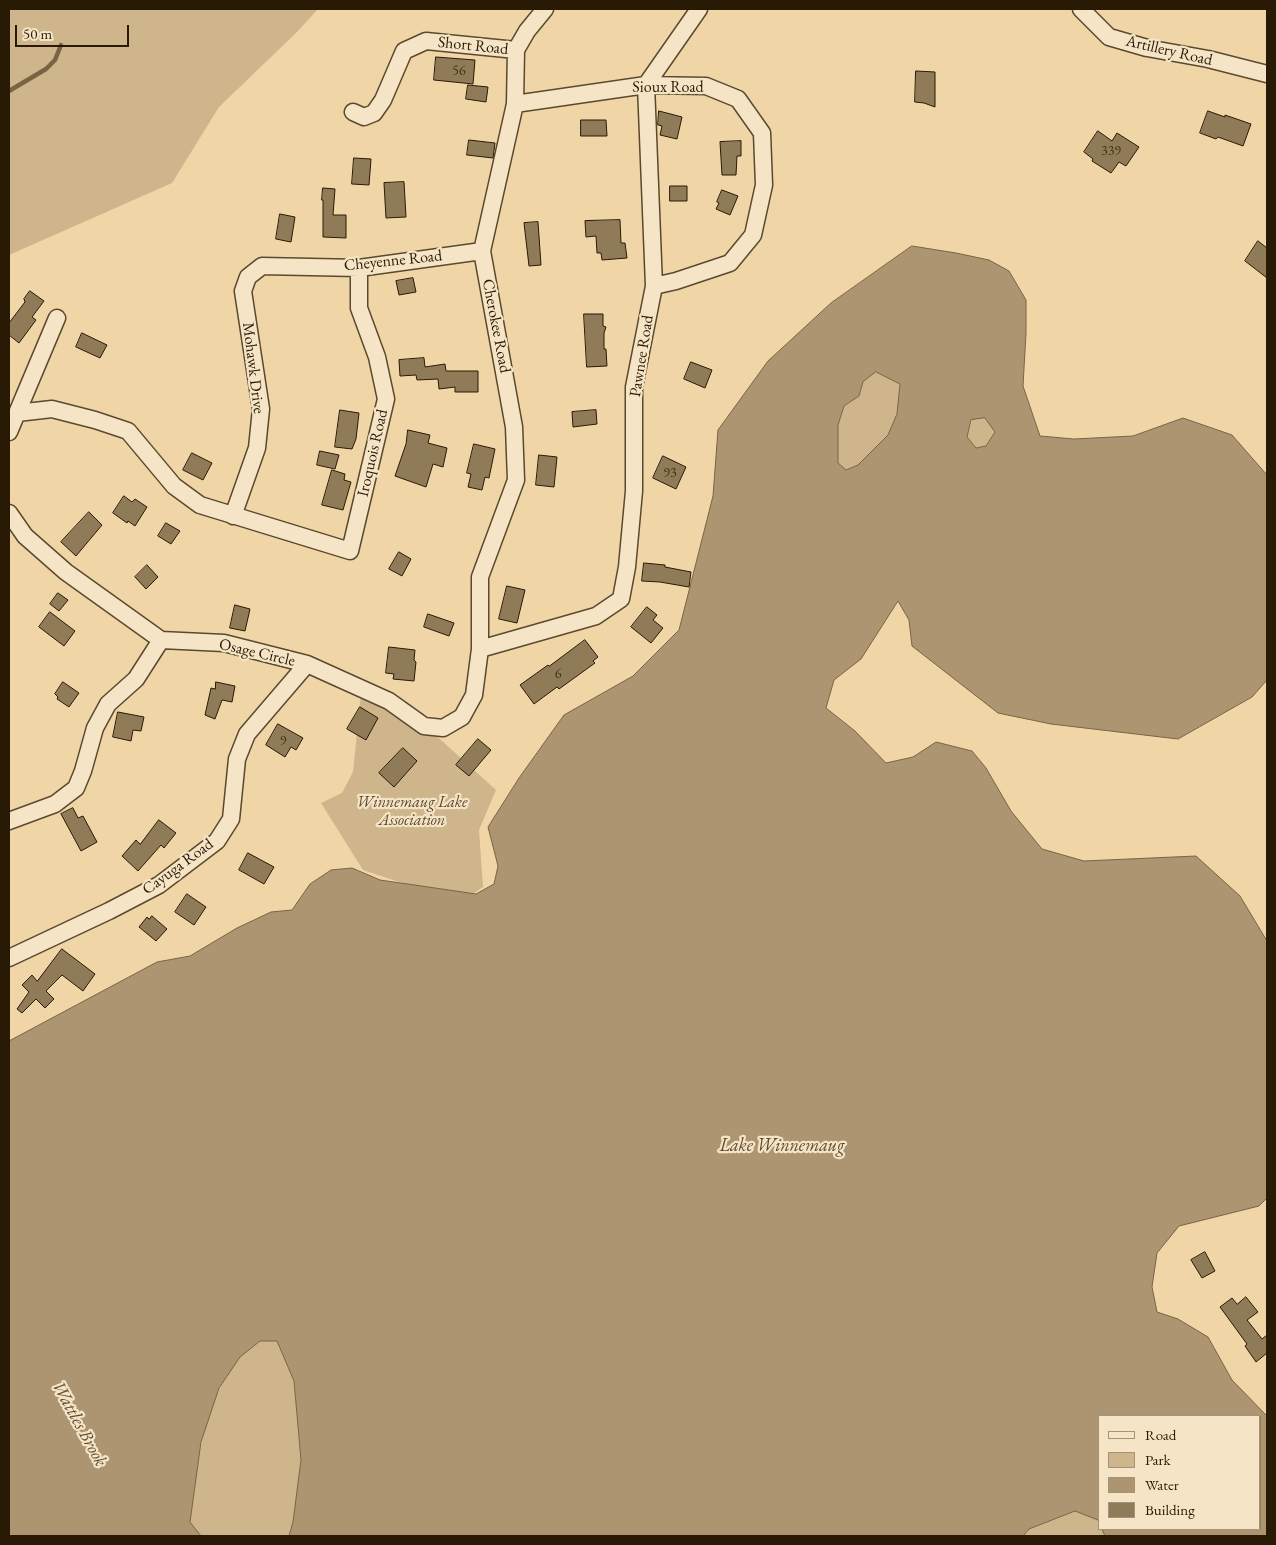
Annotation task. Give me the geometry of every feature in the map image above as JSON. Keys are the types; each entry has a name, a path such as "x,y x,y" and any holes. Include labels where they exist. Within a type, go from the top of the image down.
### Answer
{"street":[{"path":"516,50 527,31 545,9"},
{"path":"646,85 700,9"},
{"name":"Artillery Road","path":"1081,9 1109,37 1147,48 1208,59 1267,74"},
{"name":"Short Road","path":"353,112 364,117 374,113 383,100 404,50 426,41 516,50"},
{"name":"Cherokee Road","path":"480,648 480,577 516,480 514,426 482,251 515,104 516,50"},
{"name":"Sioux Road","path":"515,104 646,85 706,86 738,99 762,134 764,185 753,234 730,263 676,281 654,286"},
{"name":"Pawnee Road","path":"480,648 596,616 620,599 627,567 634,491 634,387 654,286 646,85"},
{"name":"Cheyenne Road","path":"248,277 262,266 359,268 482,251"},
{"name":"Iroquois Road","path":"233,516 350,551 386,399 377,358 359,308 359,268"},
{"name":"Mohawk Drive","path":"233,516 257,448 261,409 242,291 248,277"},
{"path":"9,432 57,318"},
{"path":"17,412 52,409 128,431 174,486 200,505 233,516"},
{"path":"9,513 25,536 66,572 160,640 136,679 108,704 95,728 83,771 76,788 55,804 9,821"},
{"name":"Osage Circle","path":"160,640 224,643 307,664 389,701 424,726 443,728 462,717 474,695 480,648"},
{"name":"Cayuga Road","path":"9,958 159,885 217,840 231,819 237,760 247,734 307,664"}],"green space":[{"path":"9,9 318,9 297,32 219,107 172,183 9,255"},
{"path":"876,372 900,384 897,414 888,435 858,465 846,470 838,463 838,425 844,406 859,396 863,382"},
{"path":"985,418 995,431 986,446 976,448 967,437 972,420"},
{"name":"Winnemaug Lake Association","path":"361,694 398,701 496,790 479,830 483,887 467,898 414,887 363,870 321,803 342,793 353,772"},
{"path":"260,1341 277,1341 294,1381 301,1460 293,1522 289,1536 201,1536 190,1522 199,1457 209,1415 216,1395 226,1376 241,1355"},
{"path":"1075,1511 1098,1520 1098,1530 1102,1530 1105,1536 1023,1536 1029,1529"}],"water":[{"name":"Lake Winnemaug","path":"912,246 989,260 1009,271 1026,300 1023,386 1040,436 1074,439 1133,436 1183,418 1232,435 1267,475 1267,680 1252,697 1178,739 1051,724 998,713 912,646 909,620 898,601 861,659 834,680 826,708 855,731 886,763 913,757 936,742 972,751 986,768 1011,811 1042,849 1084,861 1196,856 1240,896 1267,941 1267,1198 1259,1206 1179,1226 1157,1253 1152,1287 1157,1312 1178,1319 1208,1337 1232,1380 1267,1416 1267,1536 1105,1536 1102,1530 1261,1530 1261,1415 1098,1415 1098,1520 1075,1511 1029,1529 1023,1536 289,1536 293,1522 301,1460 294,1381 277,1341 260,1341 240,1357 219,1388 201,1442 190,1522 201,1536 9,1536 9,1041 157,962 190,956 237,928 271,912 292,910 310,884 331,870 352,868 380,880 476,894 494,884 498,866 488,827 519,778 564,715 633,676 679,630 713,496 718,430 768,361 831,303","holes":["876,372 900,384 897,414 888,435 858,465 846,470 838,463 838,425 844,406 859,396 863,382","985,418 995,432 986,446 976,448 967,437 971,420"]}],"building":[{"path":"436,57 475,60 473,84 434,80"},
{"path":"916,71 935,72 935,107 915,102"},
{"path":"468,85 488,87 486,102 466,99"},
{"path":"659,111 682,117 677,139 660,135 662,126 658,125"},
{"path":"1208,111 1251,124 1243,146 1200,133"},
{"path":"581,120 606,120 607,136 581,136"},
{"path":"1098,131 1112,141 1117,133 1139,147 1126,166 1119,162 1111,173 1092,161 1093,159 1084,152"},
{"path":"469,140 495,143 493,158 467,155"},
{"path":"741,141 741,156 737,156 736,175 722,175 720,142"},
{"path":"354,158 371,159 369,185 352,184"},
{"path":"404,182 406,217 386,218 384,183"},
{"path":"670,186 687,186 687,201 670,201"},
{"path":"323,188 335,189 333,215 346,215 346,238 323,237"},
{"path":"722,190 738,196 730,215 716,209"},
{"path":"280,214 295,217 291,242 276,239"},
{"path":"620,220 621,243 625,243 627,258 602,260 601,253 597,253 596,236 586,237 585,221"},
{"path":"538,222 541,265 529,266 524,223"},
{"path":"1258,241 1267,248 1267,278 1245,261"},
{"path":"413,278 416,292 399,295 396,281"},
{"path":"30,291 44,301 32,317 36,320 19,343 9,335 9,323 25,302 24,299"},
{"path":"584,314 603,314 603,326 606,327 604,349 606,349 607,366 587,367"},
{"path":"82,333 107,345 100,358 76,347"},
{"path":"424,358 425,367 445,364 446,371 478,371 478,392 455,392 455,387 439,389 438,379 417,380 416,375 400,376 399,360"},
{"path":"691,362 712,370 705,388 684,379"},
{"path":"340,410 359,413 356,439 352,449 335,447"},
{"path":"596,410 597,424 573,427 572,412"},
{"path":"408,430 430,435 428,443 447,448 443,467 433,464 426,487 395,476 406,444"},
{"path":"474,444 495,449 489,478 485,477 482,490 468,487 471,474 467,473"},
{"path":"320,451 339,455 335,469 317,465"},
{"path":"192,453 212,463 203,480 183,470"},
{"path":"539,455 557,457 554,487 536,485"},
{"path":"663,456 686,467 676,489 653,478"},
{"path":"332,470 345,474 344,480 351,482 343,510 322,505"},
{"path":"124,496 132,502 135,499 147,507 135,526 113,513"},
{"path":"89,512 102,525 76,556 61,542"},
{"path":"166,523 180,531 171,544 158,536"},
{"path":"399,552 411,559 402,576 389,569"},
{"path":"644,563 665,565 665,567 691,572 689,587 642,581"},
{"path":"147,565 158,577 146,589 135,577"},
{"path":"507,586 525,590 517,623 499,619"},
{"path":"58,593 68,600 59,611 50,604"},
{"path":"235,605 250,609 245,631 230,628"},
{"path":"647,607 657,615 653,620 663,628 651,643 631,627"},
{"path":"50,612 75,631 64,646 39,627"},
{"path":"428,614 454,623 449,636 424,627"},
{"path":"585,640 598,657 593,661 595,663 534,704 520,685"},
{"path":"389,647 415,650 414,681 393,679 394,674 386,673"},
{"path":"63,682 79,693 69,707 57,699 58,697 55,694"},
{"path":"216,682 235,686 232,702 222,700 215,719 205,715 211,688 215,689"},
{"path":"360,707 378,718 366,740 347,729"},
{"path":"118,712 144,717 141,731 133,730 131,741 113,737"},
{"path":"278,724 303,738 296,750 291,747 285,757 266,745"},
{"path":"478,739 491,750 469,776 456,765"},
{"path":"403,748 417,761 394,787 379,773"},
{"path":"73,808 78,818 83,816 97,842 81,851 61,814"},
{"path":"159,820 176,833 164,848 161,845 138,871 122,856 136,840 140,844"},
{"path":"248,853 274,867 264,884 239,870"},
{"path":"187,894 206,907 194,925 175,912"},
{"path":"152,916 167,929 156,941 139,927 147,917 149,919"},
{"path":"62,949 95,974 83,991 62,975 46,991 54,999 45,1008 36,999 22,1013 17,1009 29,992 22,985 32,975 37,981"},
{"path":"1205,1252 1215,1271 1202,1278 1191,1260"},
{"path":"1246,1297 1258,1312 1247,1320 1262,1339 1267,1335 1267,1353 1256,1362 1245,1346 1247,1344 1220,1307 1232,1298 1237,1304"}],"waterway":[{"path":"9,91 46,69 55,60 61,45"}],"water label":[{"name":"Wattles Brook","path":"79,1424"}]}
